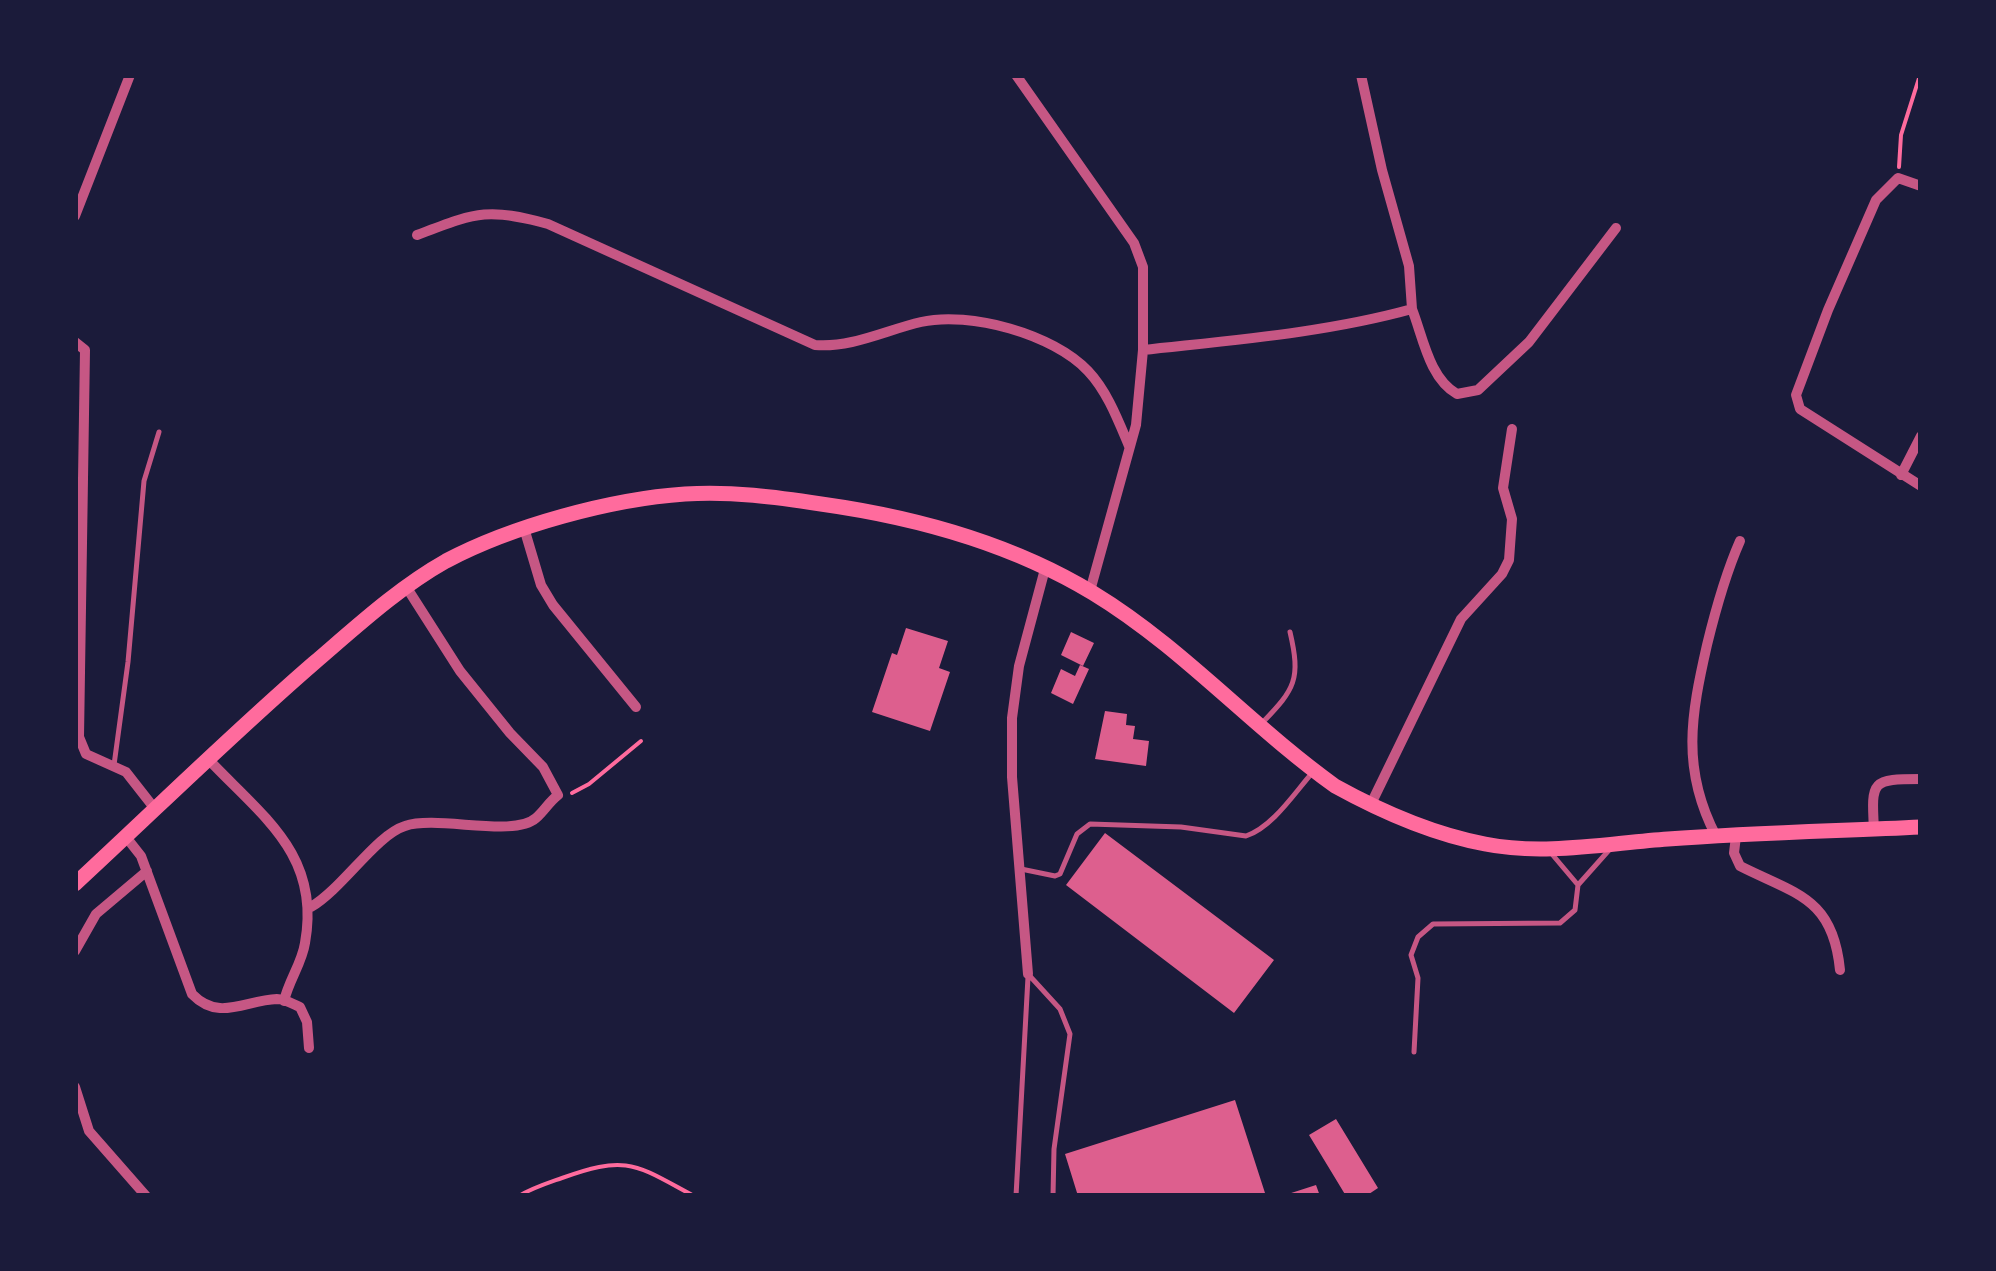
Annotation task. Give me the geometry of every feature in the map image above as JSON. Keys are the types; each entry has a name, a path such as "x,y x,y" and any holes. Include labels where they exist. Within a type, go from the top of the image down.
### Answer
{"main road":[{"path":"75,884 300,675 406,588 458,556 524,528 651,498 712,493 771,496 852,508 964,534 1045,569 1090,591 1164,642 1314,771 1370,806 1428,829 1487,845 1545,848 1921,827"}],"street":[{"path":"75,216 130,75"},
{"path":"1016,75 1134,243 1143,267 1143,350 1136,425 1090,591"},
{"path":"1361,75 1409,266 1412,309 1432,367 1457,394 1478,390 1528,342 1616,228"},
{"path":"1921,186 1898,178 1876,200 1796,394 1800,408 1921,486"},
{"path":"417,235 470,215 505,212 548,224 816,344 850,344 942,318 996,326 1054,346 1078,361 1104,393 1129,446"},
{"path":"1143,350 1295,332 1412,309"},
{"path":"75,342 85,350 79,738 86,754 132,777 156,809"},
{"path":"1370,806 1461,619 1502,574 1509,560 1512,520 1504,488 1512,429"},
{"path":"1900,475 1921,436"},
{"path":"524,528 553,606 636,707"},
{"path":"1716,836 1704,813 1691,756 1690,730 1694,695 1722,581 1740,541"},
{"path":"1028,974 1012,777 1012,718 1018,666 1045,569"},
{"path":"310,907 327,898 402,826 434,821 476,826 535,820 558,795 543,767 460,671 406,588"},
{"path":"209,760 283,838 298,860 310,907 304,949 284,1001"},
{"path":"1874,829 1872,792 1877,784 1887,779 1921,779"},
{"path":"1736,836 1734,853 1740,866 1781,882 1811,902 1838,945 1840,970"},
{"path":"126,837 141,856 188,986 198,1001 221,1009 277,999 300,1007 308,1022 310,1048"},
{"path":"75,950 96,914 147,871"},
{"path":"75,1087 88,1132 146,1196"}],"lane":[{"path":"114,765 128,662 144,480 159,432"},
{"path":"1260,725 1290,694 1296,680 1296,655 1290,632"},
{"path":"1021,869 1060,874 1077,834 1090,824 1162,826 1246,836 1255,833 1314,771"},
{"path":"1414,1052 1418,978 1411,955 1424,928 1433,924 1560,923 1575,910 1578,885 1608,854 1614,842"},
{"path":"1545,848 1578,885"},
{"path":"1016,1196 1028,974"},
{"path":"1028,974 1060,1010 1070,1034 1054,1150 1053,1196"}],"path":[{"path":"1898,178 1901,135 1920,75"},
{"path":"558,795 578,792 641,741"},
{"path":"519,1196 599,1164 617,1163 644,1170 694,1196"}],"building":[{"path":"906,628 948,641 939,668 950,672 930,731 872,712 892,653 897,655"},
{"path":"1071,632 1094,643 1083,666 1061,655"},
{"path":"1080,665 1089,669 1073,704 1051,693 1061,669 1075,676"},
{"path":"1105,711 1127,714 1126,725 1135,726 1133,739 1149,741 1146,766 1095,759"},
{"path":"1105,833 1274,960 1234,1013 1066,885"},
{"path":"1235,1100 1265,1193 1078,1196 1065,1154"},
{"path":"1336,1119 1378,1188 1366,1196 1346,1196 1309,1135"},
{"path":"1316,1185 1320,1196 1285,1196 1285,1195"}]}
